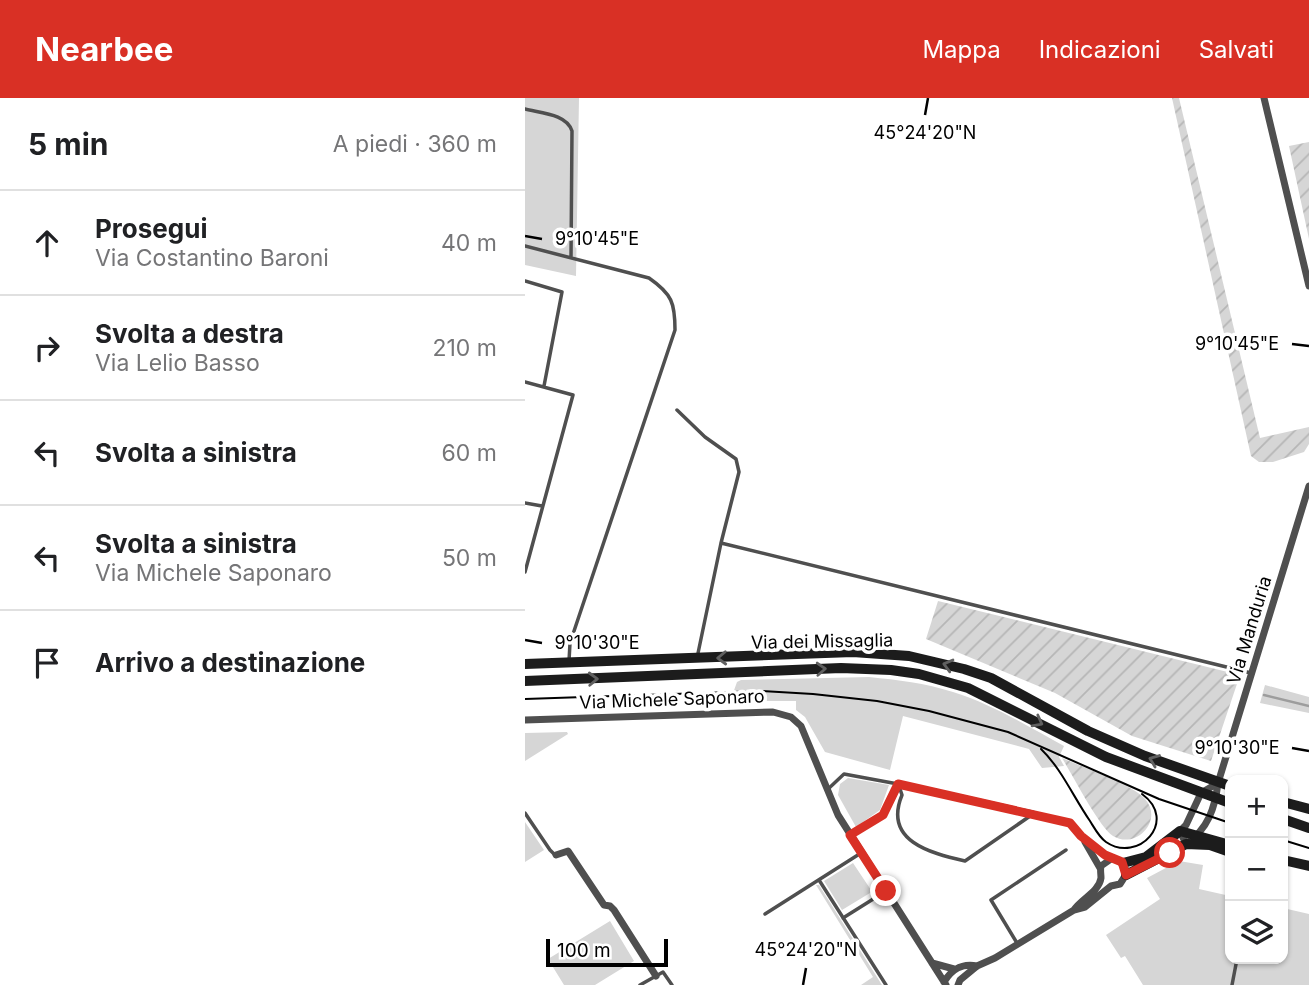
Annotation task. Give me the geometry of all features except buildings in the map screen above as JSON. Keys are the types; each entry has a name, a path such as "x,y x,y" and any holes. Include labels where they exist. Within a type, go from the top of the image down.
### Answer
{"main road":[{"name":"Via dei Missaglia","path":"525,664 853,652 884,653 935,661 991,678 1089,731 1145,757 1225,785"},
{"name":"Via dei Missaglia","path":"525,681 841,668 919,674 968,688 1106,757 1225,802"},
{"path":"1288,803 1309,809"},
{"path":"1288,821 1309,828"},
{"path":"1123,863 1146,857 1180,831 1225,844"},
{"path":"1126,875 1187,844 1210,845 1225,850"},
{"path":"1288,861 1309,866"}],"street":[{"path":"1264,98 1309,286"},
{"name":"Via Manduria","path":"1218,783 1309,486"},
{"name":"Via Michele Saponaro","path":"525,720 773,712 791,717 801,726 834,808 945,984"},
{"path":"1218,783 1216,799 1206,825 1199,836 1187,844 1180,831 1186,825 1201,793 1218,783"},
{"path":"898,784 1033,814"},
{"path":"945,984 959,983 977,966 1018,945 1074,910 1084,907 1111,886 1122,883 1126,875 1123,863 1111,859 1081,836"},
{"path":"1074,910 1079,901 1091,894 1101,878 1100,868 1081,836"},
{"path":"556,855 568,851 604,905 614,910 656,976"},
{"path":"1100,868 1104,862 1111,859"},
{"path":"1101,878 1111,886"},
{"path":"931,963 954,970"},
{"path":"945,984 954,970 967,964 977,966"}],"lane":[{"path":"525,109 564,118 570,123 571,258"},
{"path":"525,246 649,278 664,289 675,307 675,330 570,643 569,663"},
{"path":"525,281 562,292 544,386"},
{"path":"525,382 573,395 525,572"},
{"path":"677,410 705,437 736,459 739,472 697,659"},
{"path":"525,503 542,506"},
{"path":"721,543 1253,673"},
{"path":"827,791 844,774 898,784"},
{"path":"898,784 902,795 897,807 897,823 910,841 934,854 965,861 1033,814 1070,823 1081,836"},
{"path":"850,835 883,815 898,784"},
{"path":"525,813 549,850 556,855"},
{"path":"1018,945 991,900 1066,850"},
{"path":"765,914 862,853"},
{"path":"820,880 886,985"},
{"path":"843,918 886,891"},
{"path":"1232,985 1236,964"},
{"path":"641,985 665,972 672,985"}],"shaded area":[{"path":"525,98 579,98 576,276 525,265"},
{"path":"1172,98 1179,98 1260,438 1309,427 1309,444 1304,452 1273,462 1259,462 1251,456"},
{"path":"1309,142 1309,239 1289,146"},
{"path":"938,601 1240,675 1211,761 1132,736 1055,693 926,639"},
{"path":"869,677 932,686 982,703 1064,746 1059,757 1064,766 1042,768 1029,749 903,716 890,770 825,752 805,717 796,710 796,701 735,701 732,696 737,682 741,680"},
{"path":"1265,685 1309,697 1309,713 1260,703"},
{"path":"525,733 568,734 525,761"},
{"path":"1062,758 1139,793 1150,807 1151,816 1145,831 1130,839 1122,839 1107,831"},
{"path":"848,778 889,785 880,810 856,827 838,795 840,784"},
{"path":"525,822 544,850 525,862"},
{"path":"1179,861 1203,865 1199,889 1225,895 1225,964 1288,964 1288,909 1309,914 1309,985 1143,985 1125,956 1121,958 1106,935 1160,899 1147,878"},
{"path":"853,863 875,896 870,893 842,910 824,881"},
{"path":"816,885 819,885 882,985 861,985 873,977"},
{"path":"610,921 634,961 595,985 564,985 548,959"}],"waterway":[{"path":"1264,695 1309,706"}],"tram line":[{"path":"525,699 762,691 877,701 929,711 1008,732 1159,799 1225,821"},
{"path":"1041,749 1055,765 1097,833 1106,842 1130,848 1141,844 1150,836 1155,827 1156,816 1152,805 1142,794"},
{"path":"1288,842 1309,848"}],"route":[{"path":"886,891 850,835 883,815 898,784 1070,823 1081,836 1105,855 1122,862 1126,875 1170,853"}]}
